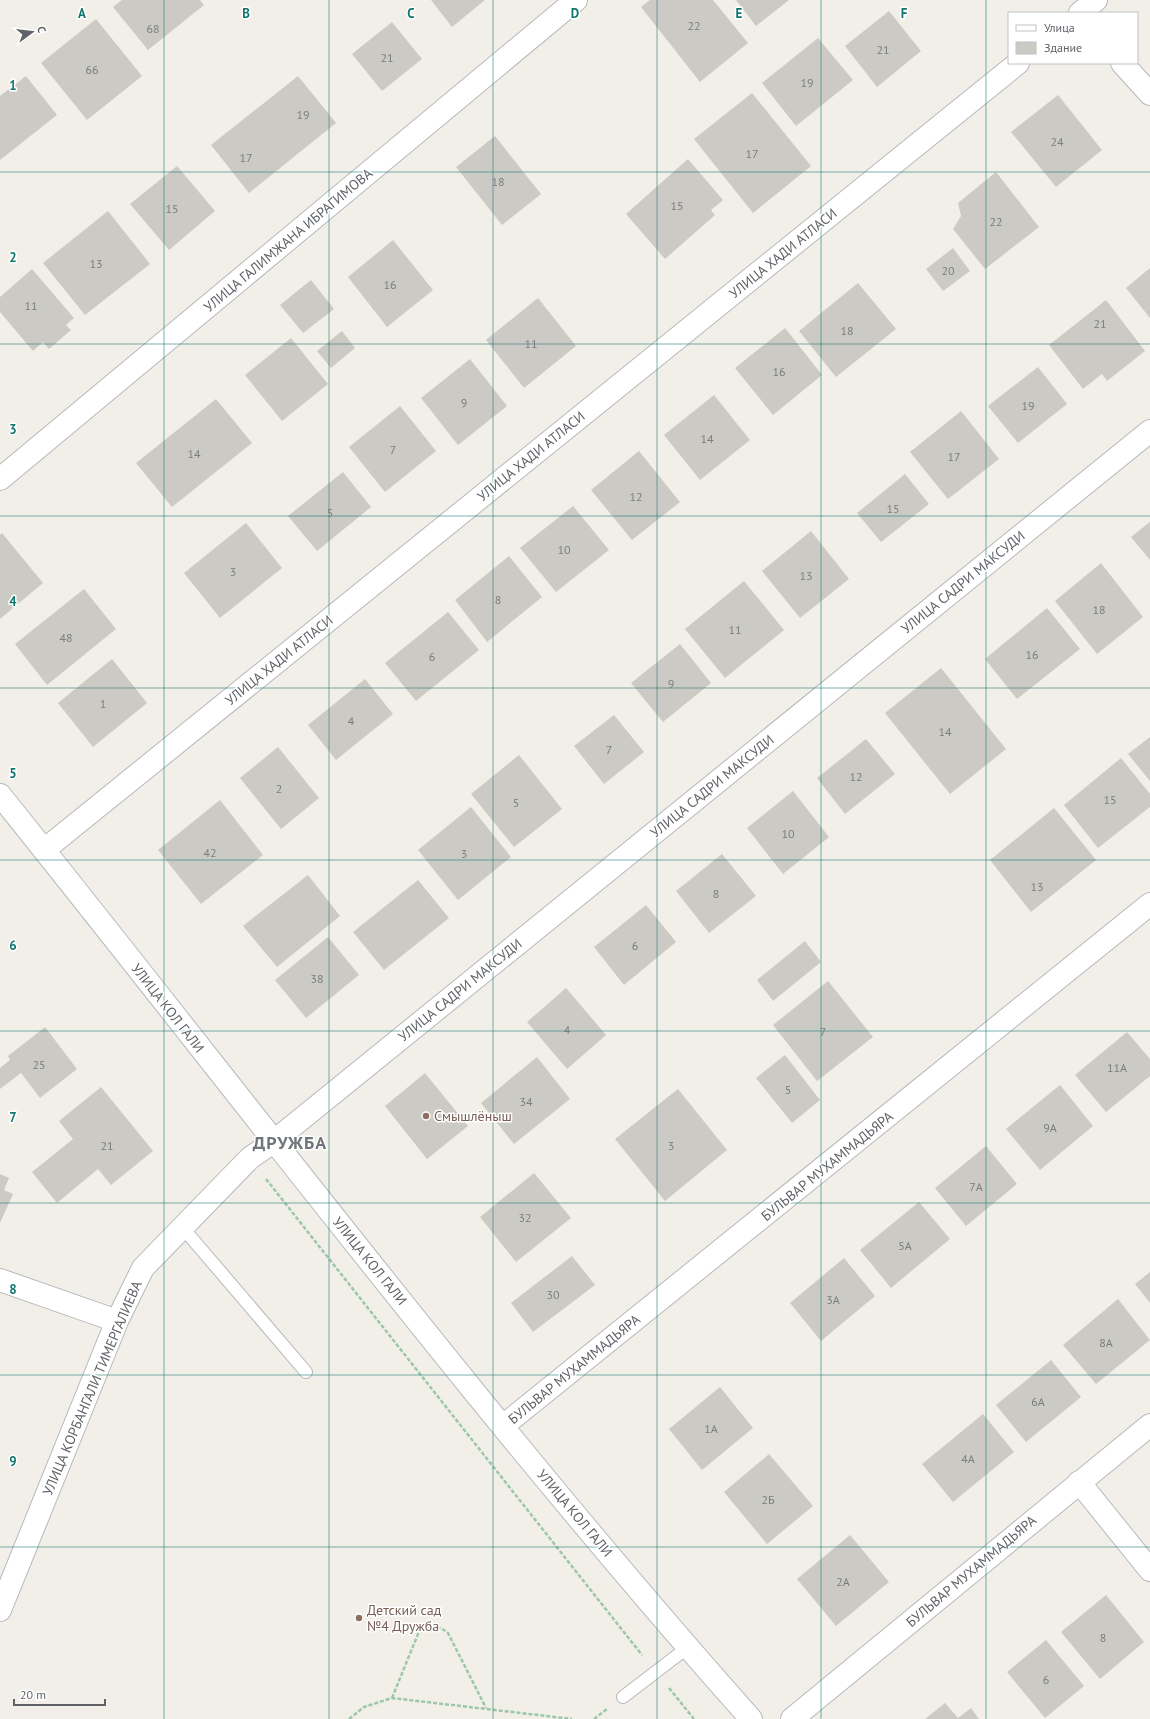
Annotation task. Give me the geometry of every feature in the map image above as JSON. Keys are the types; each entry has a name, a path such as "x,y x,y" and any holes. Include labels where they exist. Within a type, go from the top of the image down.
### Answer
{"street":[{"name":"УЛИЦА ГАЛИМЖАНА ИБРАГИМОВА","path":"0,479 576,0"},
{"path":"1069,0 1078,12"},
{"path":"1080,12 1096,0"},
{"name":"УЛИЦА ХАДИ АТЛАСИ","path":"44,850 1017,64"},
{"path":"1123,64 1150,94"},
{"name":"УЛИЦА САДРИ МАКСУДИ","path":"273,1142 1150,431"},
{"name":"УЛИЦА КОЛ ГАЛИ","path":"0,795 273,1142 503,1426 688,1648 751,1719"},
{"name":"БУЛЬВАР МУХАММАДЬЯРА","path":"503,1426 1150,904"},
{"name":"УЛИЦА КОРБАНГАЛИ ТИМЕРГАЛИЕВА","path":"0,1610 118,1321 143,1268 250,1158 273,1142"},
{"path":"0,1280 118,1321"},
{"name":"БУЛЬВАР МУХАММАДЬЯРА","path":"792,1719 1150,1424"},
{"path":"1079,1482 1150,1570"}],"lane":[{"path":"183,1228 306,1372"},
{"path":"623,1697 688,1648"}],"path":[{"path":"250,1158 655,1672 694,1719"},
{"path":"392,1698 418,1634 423,1629 432,1625 440,1627 448,1634 486,1709"},
{"path":"349,1719 364,1707 392,1698 572,1719"}],"building":[{"path":"122,0 200,0 204,5 148,50 113,7"},
{"path":"431,0 485,0 452,27"},
{"path":"650,0 713,0 748,43 700,82 641,7"},
{"path":"736,0 789,0 756,26"},
{"path":"889,11 921,51 877,87 845,46"},
{"path":"96,19 142,76 87,120 41,63"},
{"path":"392,22 422,59 382,91 352,54"},
{"path":"818,38 853,80 796,126 762,83"},
{"path":"26,76 57,115 0,160 0,96"},
{"path":"298,76 336,123 249,193 211,145"},
{"path":"752,93 811,166 753,213 694,139"},
{"path":"1058,95 1102,150 1056,187 1011,132"},
{"path":"495,136 541,194 502,225 456,167"},
{"path":"688,159 723,200 711,210 715,215 665,259 626,214"},
{"path":"177,166 215,211 169,250 130,204"},
{"path":"996,172 1039,227 985,269 953,229 961,216 958,203"},
{"path":"108,211 150,264 85,315 43,263"},
{"path":"393,240 433,290 387,327 348,277"},
{"path":"953,248 970,271 943,291 926,269"},
{"path":"1150,268 1150,318 1126,288"},
{"path":"32,269 74,318 66,325 71,330 49,349 43,342 33,351 0,312 0,297"},
{"path":"311,280 334,309 303,333 280,305"},
{"path":"858,283 896,329 836,377 799,331"},
{"path":"538,298 576,346 524,388 486,340"},
{"path":"1106,300 1145,351 1107,381 1102,374 1083,389 1049,345"},
{"path":"785,328 822,375 773,415 735,368"},
{"path":"342,331 355,348 331,368 317,351"},
{"path":"291,338 328,384 282,421 245,375"},
{"path":"470,359 507,406 458,445 421,398"},
{"path":"1038,367 1067,404 1018,443 988,406"},
{"path":"714,395 750,440 700,480 664,435"},
{"path":"216,399 252,443 172,507 136,463"},
{"path":"400,406 436,451 385,492 349,447"},
{"path":"961,411 999,459 948,499 910,452"},
{"path":"639,451 680,502 632,540 591,490"},
{"path":"343,472 371,507 317,551 288,516"},
{"path":"905,474 929,504 881,542 857,513"},
{"path":"573,506 609,550 556,592 520,548"},
{"path":"1150,522 1150,560 1131,537"},
{"path":"246,523 282,568 220,618 184,573"},
{"path":"811,531 849,579 800,618 762,571"},
{"path":"2,533 43,583 0,619 0,535"},
{"path":"509,556 542,597 487,642 455,600"},
{"path":"1101,563 1143,617 1097,654 1055,601"},
{"path":"744,581 784,630 725,678 685,629"},
{"path":"84,589 116,629 47,685 15,644"},
{"path":"1047,608 1080,649 1017,699 985,659"},
{"path":"448,612 479,650 416,701 385,663"},
{"path":"680,644 711,683 663,722 631,683"},
{"path":"112,659 147,703 93,747 58,703"},
{"path":"941,668 1006,749 950,794 885,713"},
{"path":"365,679 393,714 336,760 308,725"},
{"path":"614,715 644,752 604,784 574,746"},
{"path":"1150,737 1150,781 1128,754"},
{"path":"866,739 895,774 845,814 817,778"},
{"path":"278,747 319,798 281,829 240,778"},
{"path":"519,755 562,809 514,847 471,794"},
{"path":"1121,758 1150,794 1150,807 1098,848 1064,805"},
{"path":"793,791 829,837 783,874 747,828"},
{"path":"220,800 263,855 201,904 158,850"},
{"path":"471,807 511,857 458,900 418,850"},
{"path":"1054,808 1096,860 1031,912 990,860"},
{"path":"722,854 756,896 709,933 676,891"},
{"path":"308,875 340,916 277,967 243,926"},
{"path":"418,880 449,918 384,970 353,932"},
{"path":"646,905 676,942 624,985 594,947"},
{"path":"328,937 359,975 306,1018 275,980"},
{"path":"805,941 821,962 773,1001 757,980"},
{"path":"828,981 873,1037 817,1081 773,1025"},
{"path":"566,988 606,1035 567,1069 527,1022"},
{"path":"45,1027 77,1069 40,1098 21,1073 0,1089 0,1068 10,1060 8,1056"},
{"path":"1127,1032 1150,1059 1150,1076 1106,1112 1075,1075"},
{"path":"785,1055 820,1100 792,1123 756,1078"},
{"path":"537,1057 570,1099 514,1144 481,1103"},
{"name":"Смышлёныш","path":"425,1073 468,1126 427,1159 385,1106"},
{"path":"1060,1085 1093,1126 1040,1170 1006,1129"},
{"path":"101,1087 153,1151 111,1185 98,1169 57,1203 32,1172 73,1139 59,1121"},
{"path":"678,1089 727,1150 665,1201 615,1139"},
{"path":"986,1146 1017,1184 966,1226 935,1188"},
{"path":"534,1173 571,1218 516,1262 480,1217"},
{"path":"0,1174 9,1178 4,1190 13,1194 0,1223"},
{"path":"919,1202 950,1239 891,1288 860,1250"},
{"path":"572,1256 595,1285 533,1332 511,1303"},
{"path":"844,1258 875,1296 821,1341 790,1303"},
{"path":"1150,1272 1150,1303 1135,1284"},
{"path":"1118,1299 1150,1340 1096,1384 1063,1345"},
{"path":"1051,1360 1081,1397 1026,1442 996,1405"},
{"path":"720,1387 753,1428 702,1470 669,1429"},
{"path":"983,1414 1014,1452 953,1502 922,1464"},
{"path":"769,1454 813,1506 767,1544 724,1492"},
{"path":"850,1535 889,1582 836,1626 797,1579"},
{"path":"1106,1595 1144,1642 1100,1679 1061,1632"},
{"path":"1046,1640 1084,1686 1045,1718 1007,1672"},
{"path":"945,1703 958,1718 971,1708 979,1719 925,1719"}],"place":[{"name":"Смышлёныш","path":"426,1116"},
{"name":"Детский сад №4 Дружба","path":"359,1618"}],"district":[{"name":"ДРУЖБА","path":"290,1142"}]}
